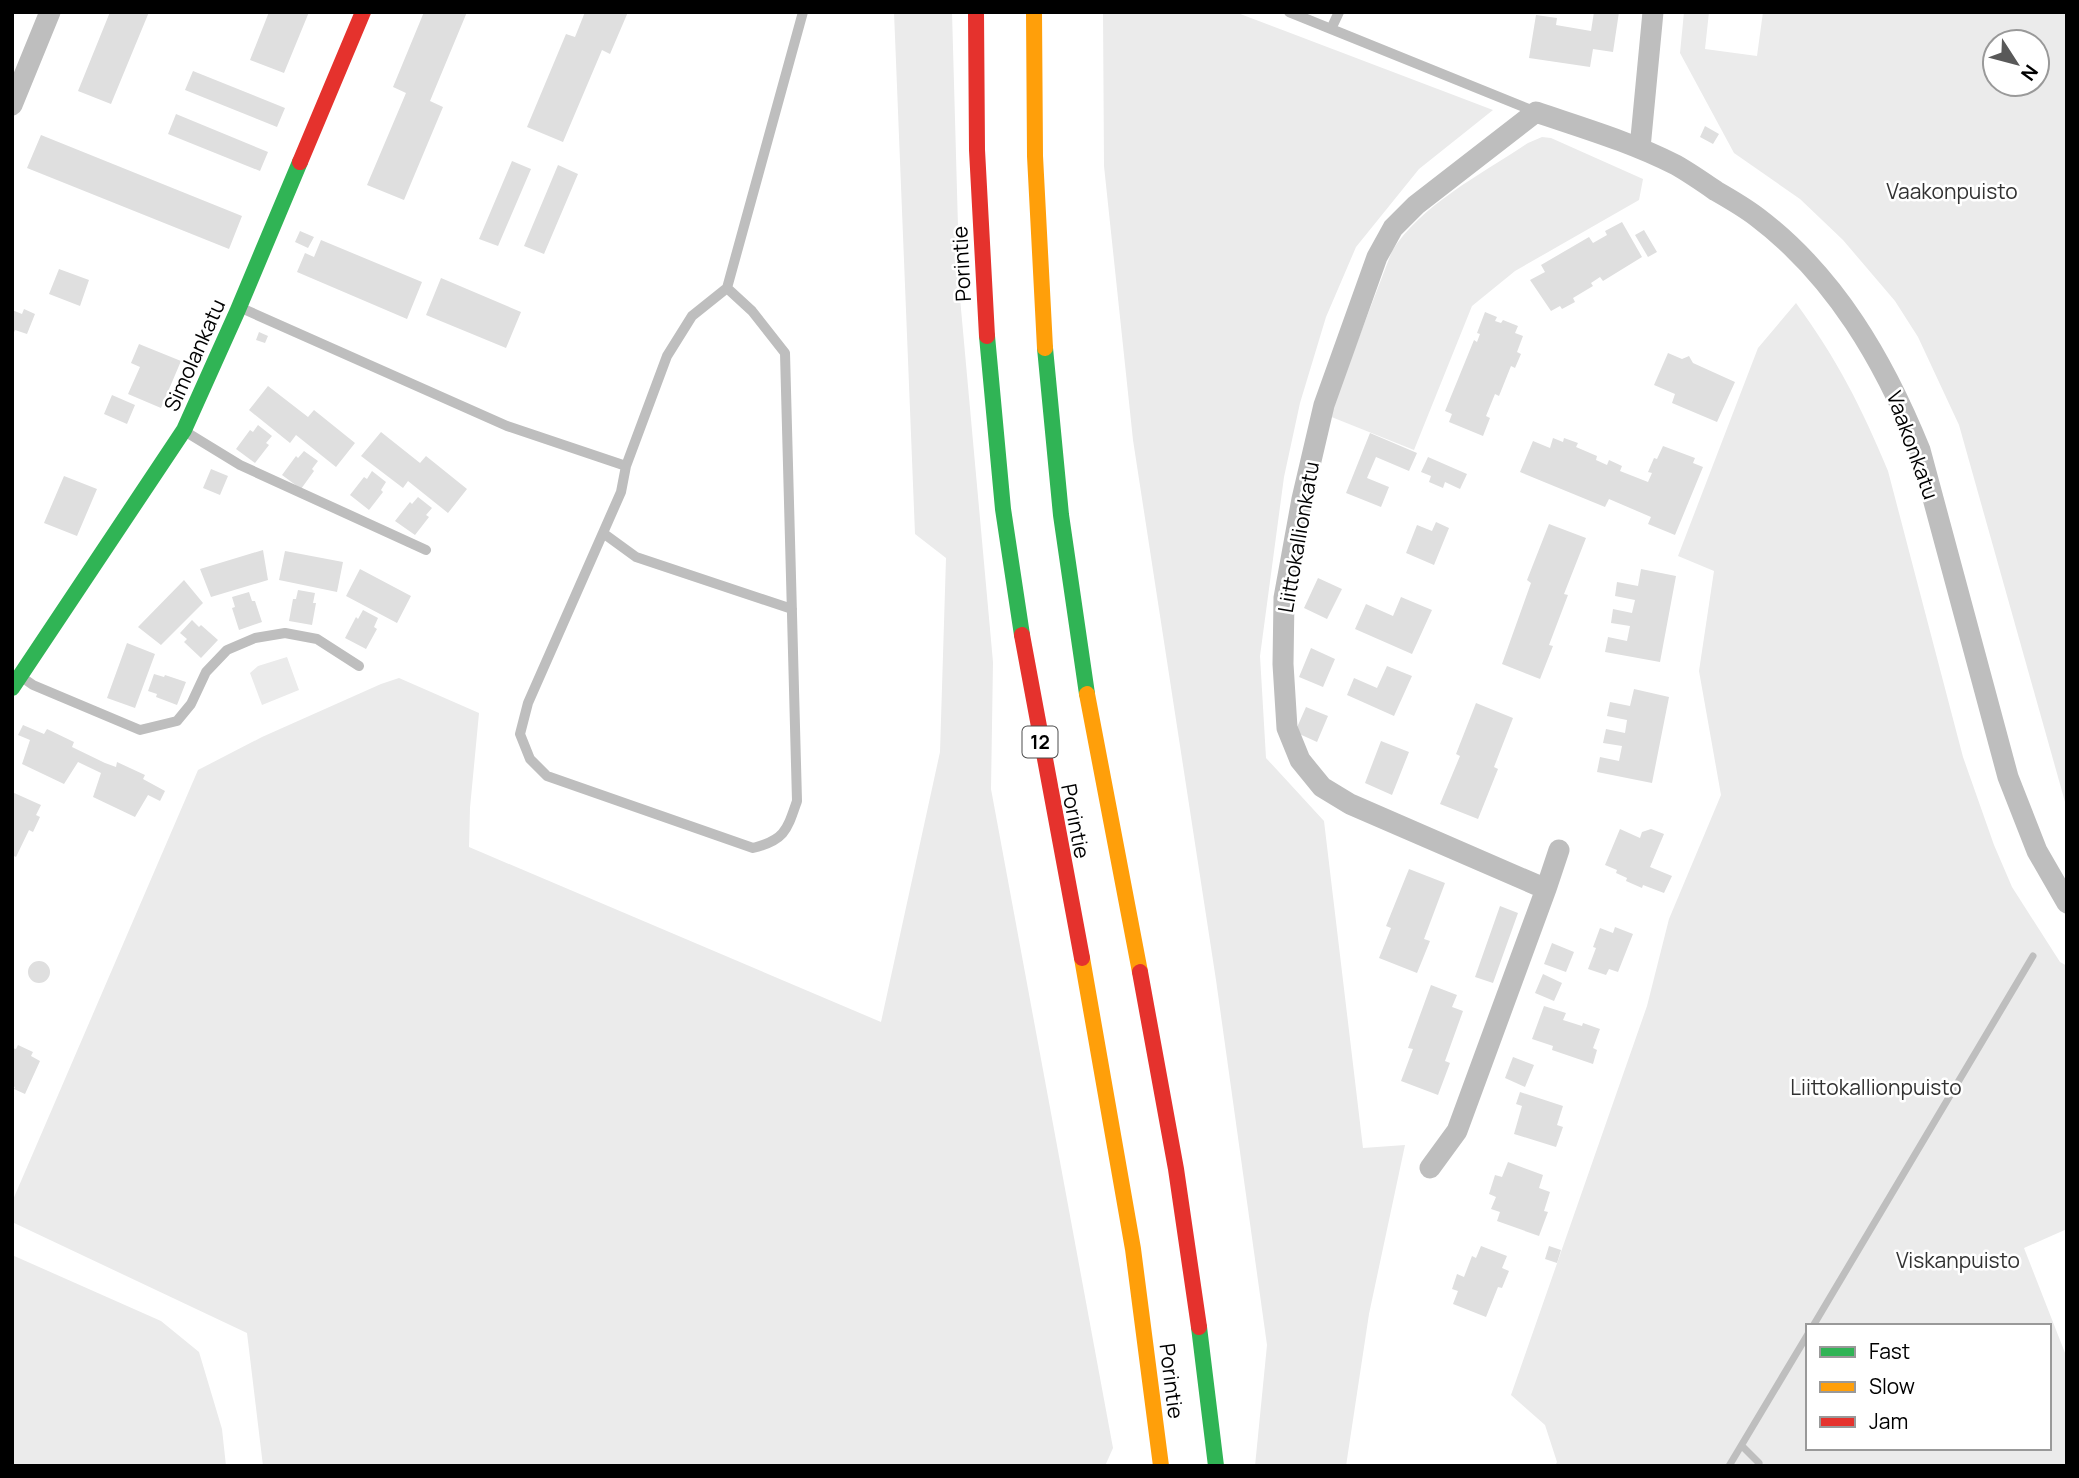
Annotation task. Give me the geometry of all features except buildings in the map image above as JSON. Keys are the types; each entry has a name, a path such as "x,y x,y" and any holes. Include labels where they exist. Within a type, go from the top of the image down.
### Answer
{"main road":[{"name":"Simolankatu","path":"16,683 184,430 239,307 363,12"},
{"name":"Porintie","path":"976,12 974,89 993,426 1020,623 1125,1203 1153,1386 1160,1466"},
{"name":"Porintie","path":"1034,12 1033,76 1039,277 1050,427 1070,588 1180,1192 1208,1380 1216,1466"}],"street":[{"path":"12,105 50,12"},
{"path":"1640,148 1653,12"},
{"name":"Vaakonkatu","path":"1536,111 1640,148 1678,166 1757,217 1807,261 1838,298 1862,333 1899,398 1920,450 2008,777 2037,851 2067,903"},
{"name":"Liittokallionkatu","path":"1536,111 1416,205 1392,228 1377,257 1324,405 1284,598 1283,664 1287,728 1300,760 1322,787 1350,804 1546,889"},
{"path":"1430,1168 1457,1131 1559,850"}],"lane":[{"path":"726,288 752,311 785,353 797,801 787,831 772,843 753,848 547,776 530,759 520,734 528,704 621,492 626,466 667,356 692,317 726,288 803,12"},
{"path":"1289,12 1536,111"},
{"path":"1331,29 1339,12"},
{"path":"239,307 507,426 626,466"},
{"path":"184,430 240,465 426,550"},
{"path":"603,533 636,558 792,609"},
{"path":"16,683 33,685 140,730 177,721 191,705 206,672 227,650 256,638 285,633 317,639 359,666"}],"green space":[{"path":"894,12 952,12 960,298 993,662 991,789 1113,1448 1105,1466 263,1466 247,1333 12,1222 12,1202 198,770 262,737 399,678 479,713 469,847 881,1022 940,752 946,558 915,534"},
{"path":"1103,12 1235,12 1493,110 1419,169 1356,247 1326,317 1300,403 1284,477 1260,656 1266,758 1324,821 1363,1148 1405,1145 1369,1314 1346,1466 1255,1466 1267,1345 1216,980 1133,440 1104,166"},
{"name":"Vaakonpuisto","path":"1684,12 1709,12 1705,49 1757,56 1763,12 2067,12 2067,809 1959,425 1918,337 1895,301 1843,240 1800,199 1734,153 1680,53"},
{"path":"1542,137 1551,138 1643,179 1639,200 1515,271 1472,306 1414,450 1329,416 1392,251 1419,219 1436,204 1528,143"},
{"path":"1796,303 1836,364 1888,471 1963,757 1994,845 2012,887 2060,962 2067,966 2067,1229 2024,1248 2067,1358 2067,1466 1555,1466 1557,1462 1545,1425 1511,1395 1647,1006 1669,919 1721,795 1699,671 1714,571 1678,556 1758,348"},
{"path":"287,657 299,690 262,705 250,673 258,666"},
{"path":"12,1255 161,1321 199,1352 222,1429 226,1466 12,1466"}],"waterway":[{"path":"1814,1324 2033,956"},
{"path":"1729,1466 1806,1337"},
{"path":"1742,1446 1759,1463"}],"traffic: fast":[{"path":"12,688 184,430 300,162"},
{"path":"987,336 1003,509 1022,635"},
{"path":"1045,348 1061,515 1087,694"},
{"path":"1199,1327 1216,1466"}],"traffic: slow":[{"path":"1034,12 1035,156 1045,348"},
{"path":"1087,694 1140,972"},
{"path":"1082,958 1133,1249 1161,1466"}],"traffic: jam":[{"path":"300,162 363,12"},
{"path":"976,12 977,150 987,336"},
{"path":"1022,635 1082,958"},
{"path":"1140,972 1176,1169 1199,1327"}],"park label":[{"name":"Liittokallionpuisto","path":"1876,1087"},
{"name":"Viskanpuisto","path":"1958,1260"}]}
